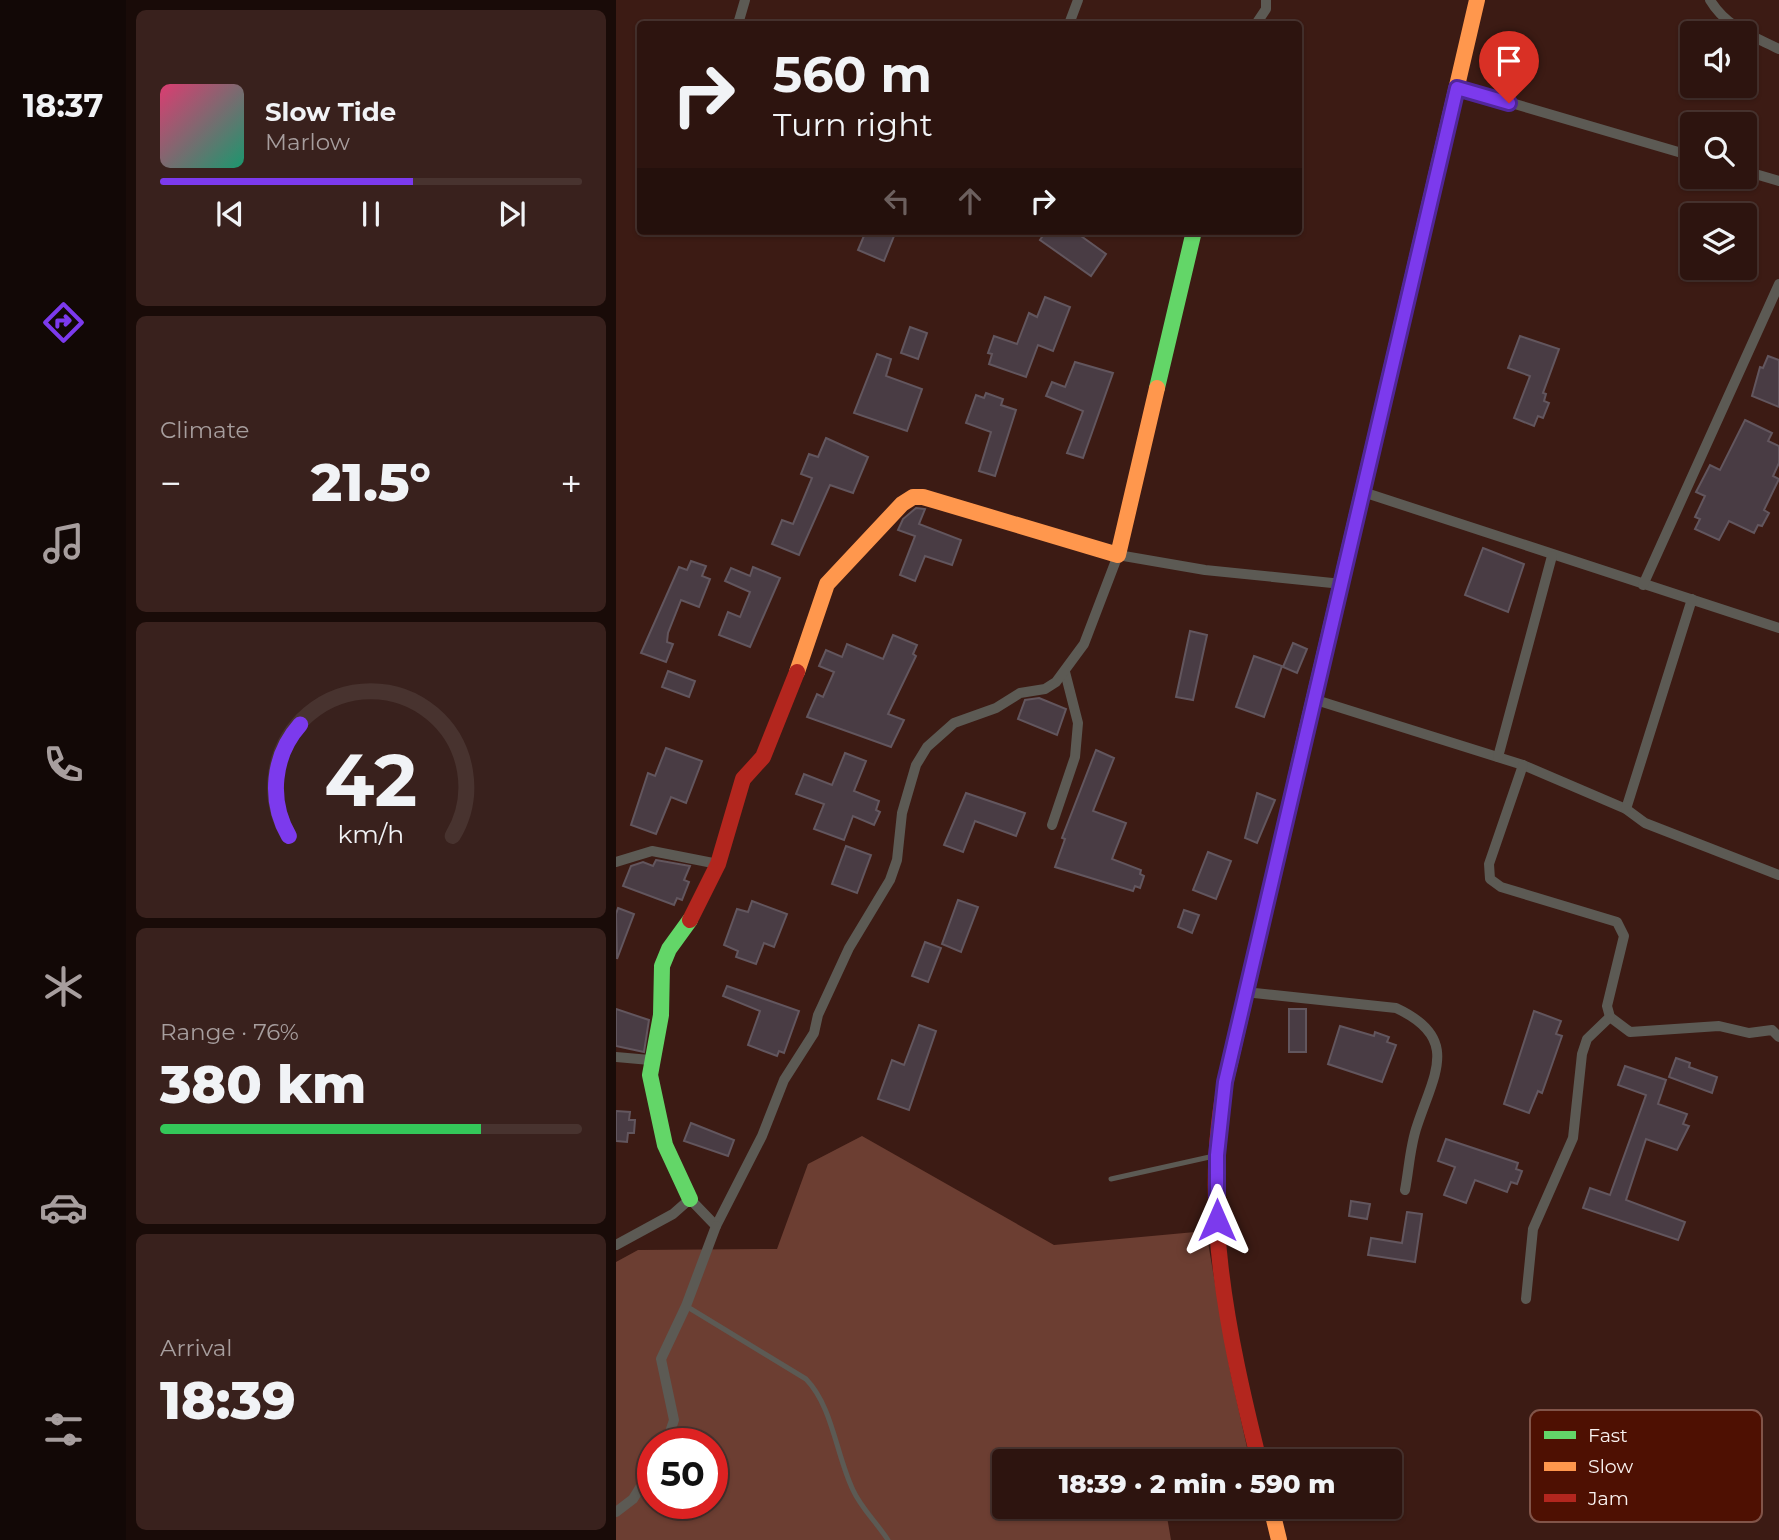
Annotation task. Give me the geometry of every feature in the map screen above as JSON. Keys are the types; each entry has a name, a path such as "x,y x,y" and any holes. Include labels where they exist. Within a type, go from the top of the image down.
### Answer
{"main road":[{"path":"1256,1449 1226,1309 1217,1220 1217,1155 1225,1082 1477,0"},
{"path":"690,1199 664,1145 650,1075 650,1060 661,1015 662,966 669,949 689,923 718,864 743,779 756,768 763,757 805,653 827,584 902,505 913,498 923,497 1118,555 1193,235"},
{"path":"1274,1519 1279,1540"}],"street":[{"path":"739,21 745,0"},
{"path":"1070,21 1078,0"},
{"path":"1258,21 1266,9 1266,0"},
{"path":"1710,0 1718,13 1741,31 1779,49"},
{"path":"1457,88 1680,153"},
{"path":"1757,175 1779,181"},
{"path":"1643,585 1779,284"},
{"path":"1363,492 1552,556 1779,628"},
{"path":"671,1428 674,1420 661,1359 686,1306 716,1226 762,1136 784,1080 814,1033 818,1015 849,947 895,871 902,813 916,765 927,747 954,723 996,708 1020,693 1045,689 1065,672 1084,645 1118,555 1205,570 1342,584"},
{"path":"1498,757 1552,556"},
{"path":"1626,809 1692,599"},
{"path":"1052,825 1075,757 1078,723 1065,672"},
{"path":"1316,700 1523,765 1626,809 1644,823 1779,875"},
{"path":"1523,765 1489,864 1490,878 1501,887 1617,922 1624,936 1607,1006 1610,1017 1630,1032 1719,1027 1749,1033 1772,1030 1779,1037"},
{"path":"616,862 652,851 718,864"},
{"path":"1245,992 1396,1008 1419,1018 1434,1038 1438,1073 1416,1128 1405,1190"},
{"path":"1525,1299 1533,1229 1573,1138 1582,1054 1587,1039 1610,1017"},
{"path":"616,1057 650,1060"},
{"path":"616,1245 673,1214 690,1199 716,1226"},
{"path":"616,1512 637,1493"}],"lane":[{"path":"1111,1179 1217,1155"},
{"path":"686,1306 806,1379 818,1392 840,1460 855,1494 888,1540"}],"shaded area":[{"path":"862,1136 1054,1245 1206,1231 1230,1370 1247,1449 992,1449 992,1519 1167,1519 1171,1540 616,1540 616,1262 638,1250 777,1249 808,1164"}],"building":[{"path":"864,235 894,235 884,261 858,250"},
{"path":"1043,235 1080,235 1106,254 1091,276 1040,240"},
{"path":"1045,297 1070,307 1053,351 1038,345 1026,377 989,364 992,354 988,353 994,336 1017,344 1029,313 1037,317"},
{"path":"910,327 927,333 918,359 901,353"},
{"path":"1520,336 1559,349 1543,393 1546,394 1544,401 1549,403 1543,418 1538,416 1534,426 1514,418 1530,376 1508,368"},
{"path":"877,354 891,359 886,376 922,389 907,431 854,413"},
{"path":"1768,356 1779,360 1779,407 1752,396 1760,367 1763,368"},
{"path":"1075,362 1113,373 1083,458 1067,453 1083,411 1046,396 1052,382 1065,387"},
{"path":"986,393 1003,399 1001,405 1016,410 995,476 979,471 991,432 966,423 976,395 984,398"},
{"path":"1745,420 1772,433 1768,441 1779,446 1779,463 1773,476 1779,479 1764,510 1769,513 1762,526 1758,525 1754,533 1729,521 1719,540 1695,529 1700,519 1695,517 1705,496 1696,492 1710,465 1720,470"},
{"path":"826,438 868,457 853,493 830,485 799,555 772,544 782,520 793,524 812,478 801,474 809,454 818,457"},
{"path":"916,508 925,509 919,524 961,540 952,565 925,556 915,581 900,575 915,536 898,530 903,519"},
{"path":"1483,548 1524,564 1508,612 1465,595"},
{"path":"691,561 706,566 702,576 710,579 699,607 681,600 668,633 667,642 673,644 666,662 641,653 679,567 687,570"},
{"path":"753,567 780,578 750,647 719,635 728,612 740,617 750,592 725,581 731,568 750,576"},
{"path":"1190,631 1207,635 1193,700 1176,697"},
{"path":"893,635 917,645 913,654 916,656 888,714 904,720 891,747 807,717 817,694 823,697 834,672 819,666 826,650 842,657 847,644 883,659"},
{"path":"1293,643 1307,649 1297,673 1283,667"},
{"path":"1254,656 1282,666 1264,717 1236,707"},
{"path":"668,671 695,681 689,697 662,687"},
{"path":"1039,698 1066,709 1057,735 1018,719 1025,700"},
{"path":"666,748 702,761 686,803 671,797 656,834 631,825 648,773 655,776"},
{"path":"1096,750 1114,758 1093,811 1126,823 1112,859 1141,870 1140,874 1144,876 1140,888 1135,886 1133,891 1055,867 1065,839 1062,838"},
{"path":"845,753 866,761 854,791 879,801 876,810 880,812 874,825 853,816 844,840 814,829 824,804 796,794 804,774 832,785"},
{"path":"966,793 1025,813 1016,836 975,821 963,852 944,845"},
{"path":"1257,793 1275,800 1257,843 1245,838"},
{"path":"846,846 871,855 857,893 832,884"},
{"path":"1208,852 1231,861 1216,899 1193,890"},
{"path":"656,860 690,866 684,880 689,882 682,900 677,898 674,905 623,886 631,866 643,862 653,866"},
{"path":"958,900 978,907 961,952 942,944"},
{"path":"752,901 787,914 774,947 764,943 756,964 736,957 738,951 724,945 737,909 748,912"},
{"path":"618,908 634,914 617,959 616,914"},
{"path":"1184,910 1199,915 1192,933 1178,927"},
{"path":"925,942 941,948 928,982 912,976"},
{"path":"727,986 799,1011 784,1053 779,1051 777,1056 748,1045 760,1011 723,996"},
{"path":"616,1009 649,1020 644,1052 616,1046"},
{"path":"1289,1009 1306,1009 1306,1052 1289,1052"},
{"path":"1534,1011 1561,1021 1556,1034 1562,1036 1542,1093 1538,1091 1529,1113 1504,1104"},
{"path":"919,1025 936,1031 909,1110 878,1099 892,1060 904,1065"},
{"path":"1340,1026 1374,1036 1375,1032 1389,1037 1387,1042 1396,1045 1382,1082 1328,1064"},
{"path":"1676,1058 1690,1063 1689,1067 1717,1077 1712,1093 1669,1077"},
{"path":"1625,1066 1666,1080 1658,1104 1687,1114 1683,1124 1689,1126 1677,1150 1646,1139 1626,1200 1685,1222 1678,1240 1583,1208 1590,1188 1610,1195 1646,1095 1618,1085"},
{"path":"616,1111 630,1112 629,1120 635,1120 634,1133 628,1133 627,1142 616,1141"},
{"path":"691,1123 734,1140 728,1156 684,1141"},
{"path":"1446,1139 1518,1163 1516,1169 1522,1171 1517,1184 1511,1182 1507,1192 1475,1180 1466,1203 1444,1195 1455,1167 1438,1161"},
{"path":"1351,1201 1370,1204 1367,1219 1349,1216"},
{"path":"1407,1212 1422,1214 1415,1262 1368,1255 1371,1238 1402,1243"}],"traffic: fast":[{"path":"1157,388 1193,235"},
{"path":"1309,720 1382,408"},
{"path":"690,920 669,949 662,966 661,1015 650,1075 665,1145 690,1199"}],"traffic: slow":[{"path":"1382,408 1477,0"},
{"path":"797,672 827,584 902,504 913,497 923,497 1118,555 1157,388"},
{"path":"1228,1071 1309,720"},
{"path":"1274,1519 1279,1540"}],"traffic: jam":[{"path":"690,920 718,864 743,779 763,757 797,672"},
{"path":"1228,1071 1219,1120 1216,1218 1228,1317 1256,1449"}],"route":[{"path":"1217,1220 1217,1155 1225,1082 1457,88 1509,103"}]}
